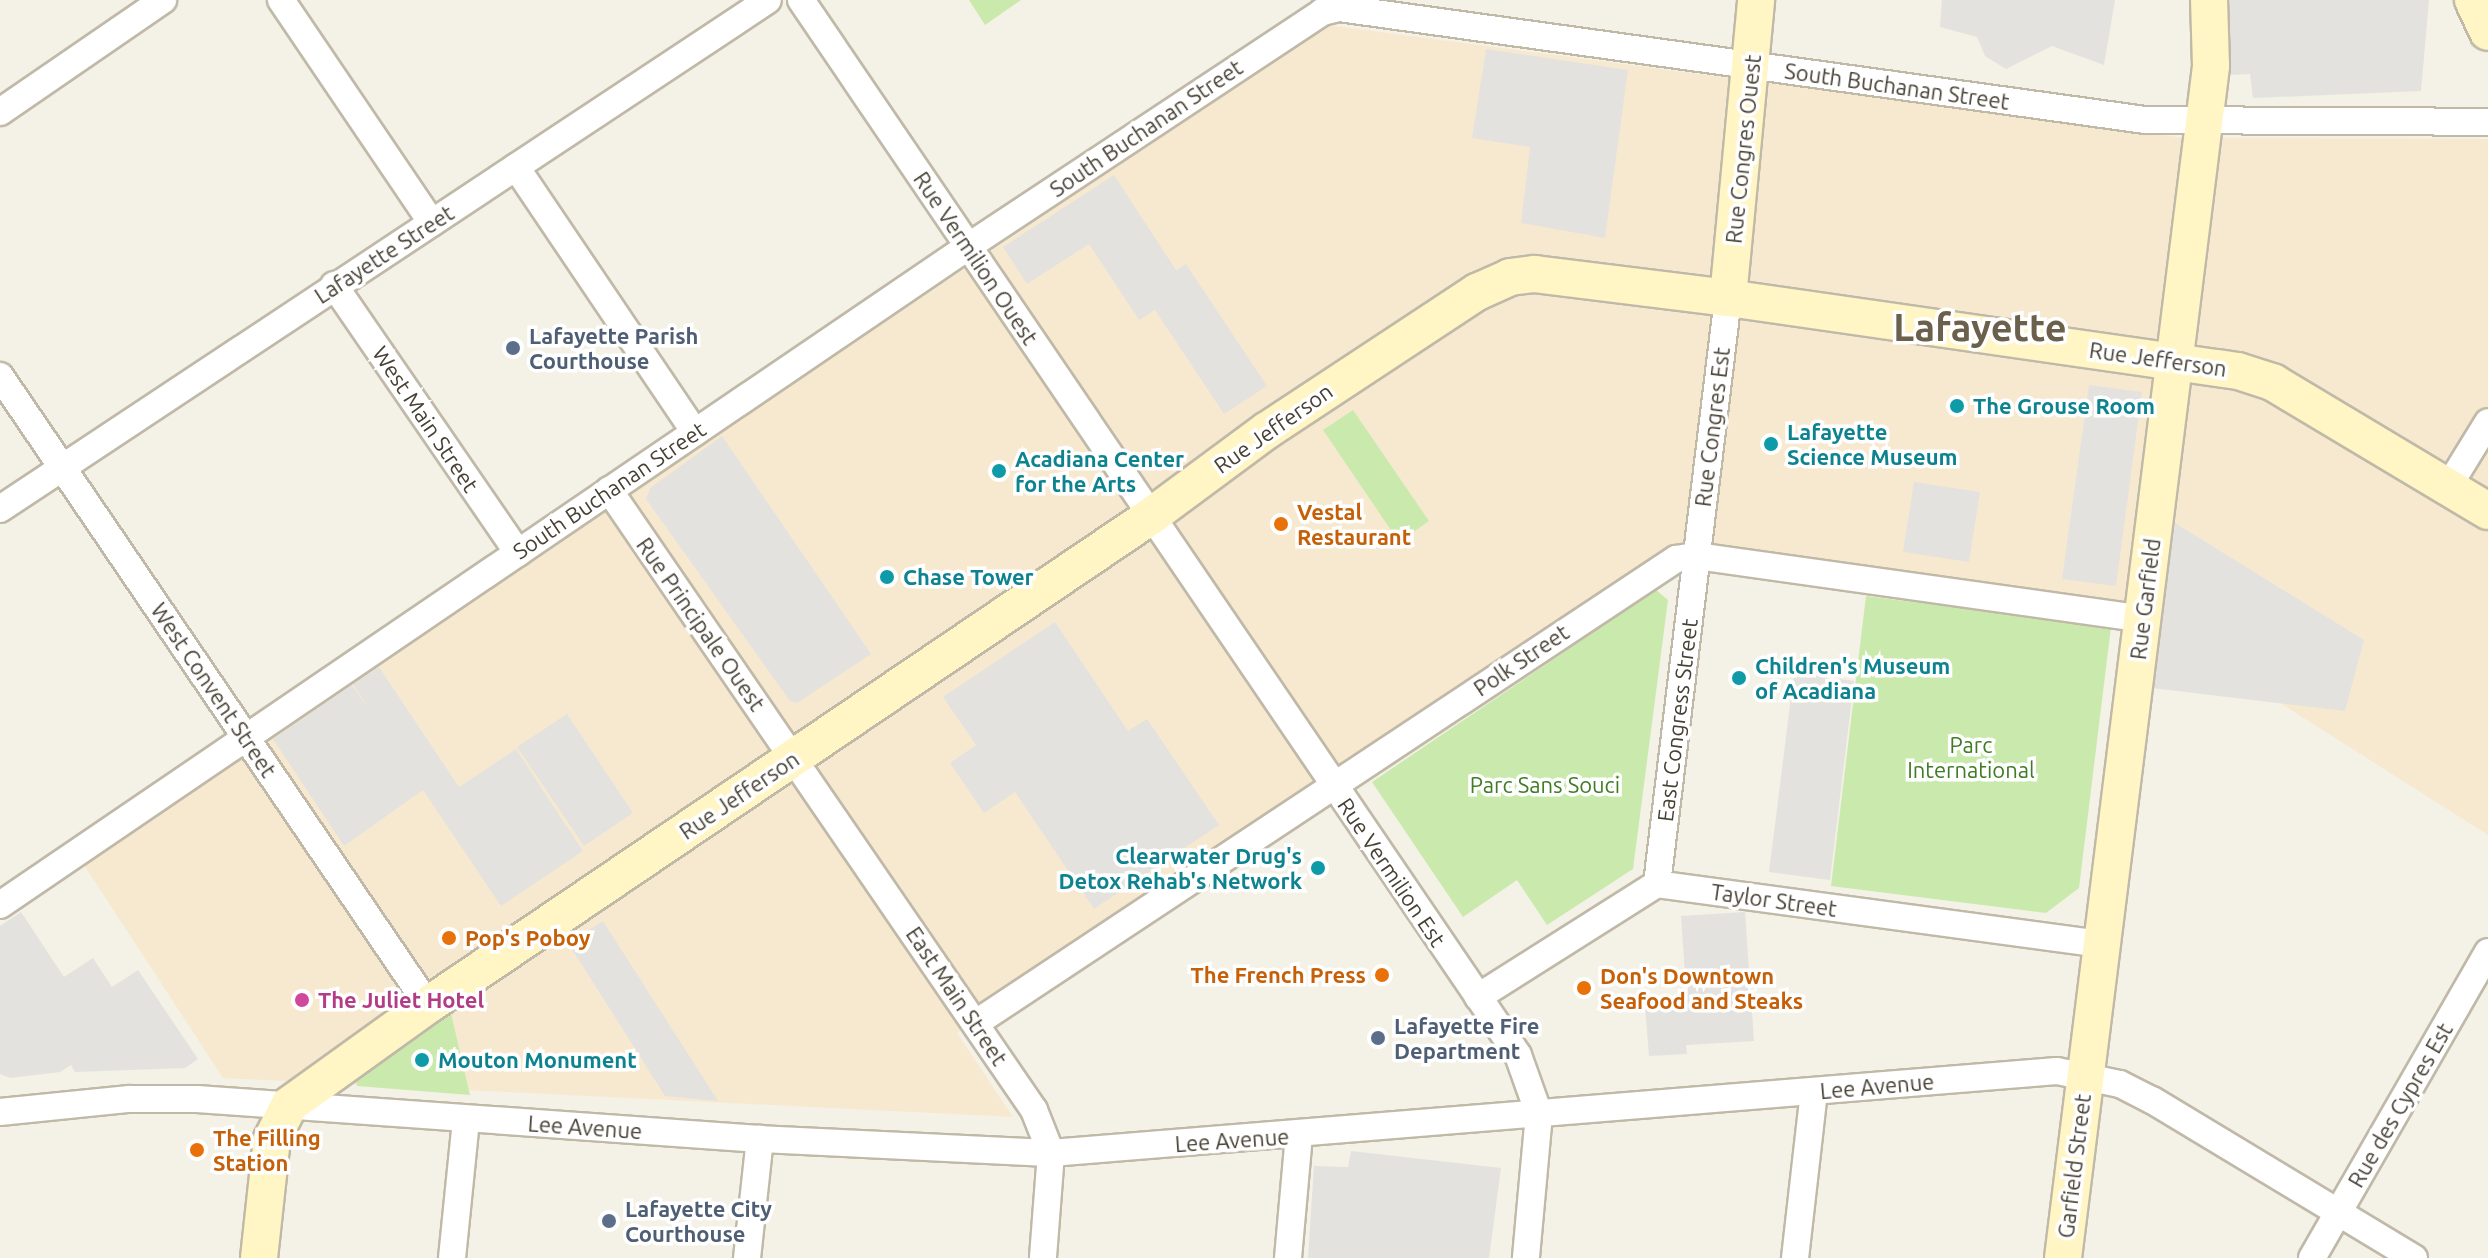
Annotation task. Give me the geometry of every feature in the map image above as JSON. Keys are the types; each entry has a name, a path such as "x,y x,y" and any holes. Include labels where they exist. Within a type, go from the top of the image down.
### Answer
{"street":[{"path":"0,112 163,0"},
{"path":"281,0 432,223"},
{"name":"Lafayette Street","path":"0,509 768,0"},
{"name":"Rue Vermilion Ouest","path":"801,0 1151,516"},
{"name":"Rue Congres Ouest","path":"1728,298 1753,67 1756,0"},
{"name":"Rue Garfield","path":"2086,1074 2211,66 2209,0"},
{"path":"2473,0 2488,32"},
{"name":"South Buchanan Street","path":"0,905 969,246 1322,12 1340,4 1753,67 2202,123 2488,122"},
{"path":"516,167 695,432"},
{"name":"Rue Jefferson","path":"259,1258 272,1139 289,1105 428,1005 1151,516 1266,431 1495,282 1535,274 2175,361 2263,377 2488,511"},
{"name":"West Main Street","path":"334,285 518,553"},
{"name":"Rue Congres Est","path":"1696,556 1728,298"},
{"name":"West Convent Street","path":"0,376 428,1005"},
{"path":"2448,487 2488,422"},
{"name":"Rue Principale Ouest","path":"609,490 793,758"},
{"name":"Rue Vermilion Est","path":"1151,516 1478,997 1529,1077 1539,1114 1526,1258"},
{"name":"Polk Street","path":"976,1023 1655,570 1696,556 2142,619"},
{"name":"East Congress Street","path":"1657,884 1696,556"},
{"name":"East Main Street","path":"793,758 1034,1110 1051,1153 1043,1258"},
{"path":"1478,997 1657,884"},
{"name":"Taylor Street","path":"1657,884 2102,944"},
{"name":"Rue des Cypres Est","path":"2312,1258 2488,952"},
{"name":"Lee Avenue","path":"0,1112 129,1099 289,1105 760,1139 1051,1153 1814,1092 2029,1071 2086,1074 2152,1100 2414,1258"},
{"name":"Garfield Street","path":"2063,1258 2086,1074"},
{"path":"1795,1258 1814,1092"},
{"path":"452,1258 466,1119"},
{"path":"1288,1258 1299,1135"},
{"path":"747,1258 760,1139"}],"shaded area":[{"path":"1942,0 2115,0 2104,65 2052,46 2006,69 1985,56 1977,37 1940,27"},
{"path":"2228,0 2429,0 2421,91 2253,98 2250,74 2228,75"},
{"path":"1327,25 2185,138 2488,139 2488,835 2121,602 1682,545 957,1033 1013,1117 223,1078 82,862"},
{"path":"1486,49 1628,70 1605,238 1521,223 1530,147 1472,138"},
{"path":"1114,175 1176,270 1186,264 1267,386 1224,414 1155,310 1139,320 1089,244 1027,284 1003,247"},
{"path":"2089,385 2142,392 2116,586 2062,579"},
{"path":"722,436 871,654 797,703 790,701 646,499 650,488"},
{"path":"1914,482 1980,492 1969,562 1903,552"},
{"path":"2175,523 2364,640 2345,711 2152,688"},
{"path":"1055,622 1128,731 1147,719 1219,825 1094,909 1015,792 984,813 950,763 976,745 943,697"},
{"path":"379,667 459,787 516,749 583,851 501,906 423,790 344,846 273,739 352,685 371,712 353,684"},
{"path":"1794,673 1854,681 1830,880 1769,872"},
{"path":"567,714 633,813 584,846 517,747"},
{"path":"21,912 64,977 93,958 112,987 138,970 198,1059 185,1068 75,1072 71,1065 60,1072 10,1078 0,1074 0,926"},
{"path":"1745,912 1754,1041 1686,1045 1687,1054 1649,1056 1645,1006 1687,1003 1681,916"},
{"path":"603,921 718,1101 665,1096 568,943"},
{"path":"1351,1151 1501,1168 1489,1258 1308,1258 1314,1166 1348,1167"}],"green space":[{"path":"969,0 1021,0 985,25"},
{"path":"1353,410 1429,521 1399,542 1323,430"},
{"name":"Parc Sans Souci","path":"1656,590 1668,600 1633,869 1547,925 1517,880 1463,917 1372,782"},
{"name":"Parc International","path":"1866,596 2111,627 2079,888 2046,913 1831,886"},
{"path":"450,1009 470,1095 357,1086 355,1074"}],"place":[{"name":"Lafayette Parish Courthouse","path":"513,348"},
{"name":"The Grouse Room","path":"1957,406"},
{"name":"Lafayette Science Museum","path":"1771,444"},
{"name":"Acadiana Center for the Arts","path":"999,471"},
{"name":"Vestal Restaurant","path":"1281,524"},
{"name":"Chase Tower","path":"887,577"},
{"name":"Children's Museum of Acadiana","path":"1739,678"},
{"name":"Clearwater Drug's Detox Rehab's Network","path":"1318,868"},
{"name":"Pop's Poboy","path":"449,938"},
{"name":"The French Press","path":"1382,975"},
{"name":"Don's Downtown Seafood and Steaks","path":"1584,988"},
{"name":"The Juliet Hotel","path":"302,1000"},
{"name":"Lafayette Fire Department","path":"1378,1038"},
{"name":"Mouton Monument","path":"422,1060"},
{"name":"The Filling Station","path":"197,1150"},
{"name":"Lafayette City Courthouse","path":"609,1221"}],"district":[{"name":"Lafayette","path":"1980,328"}]}
